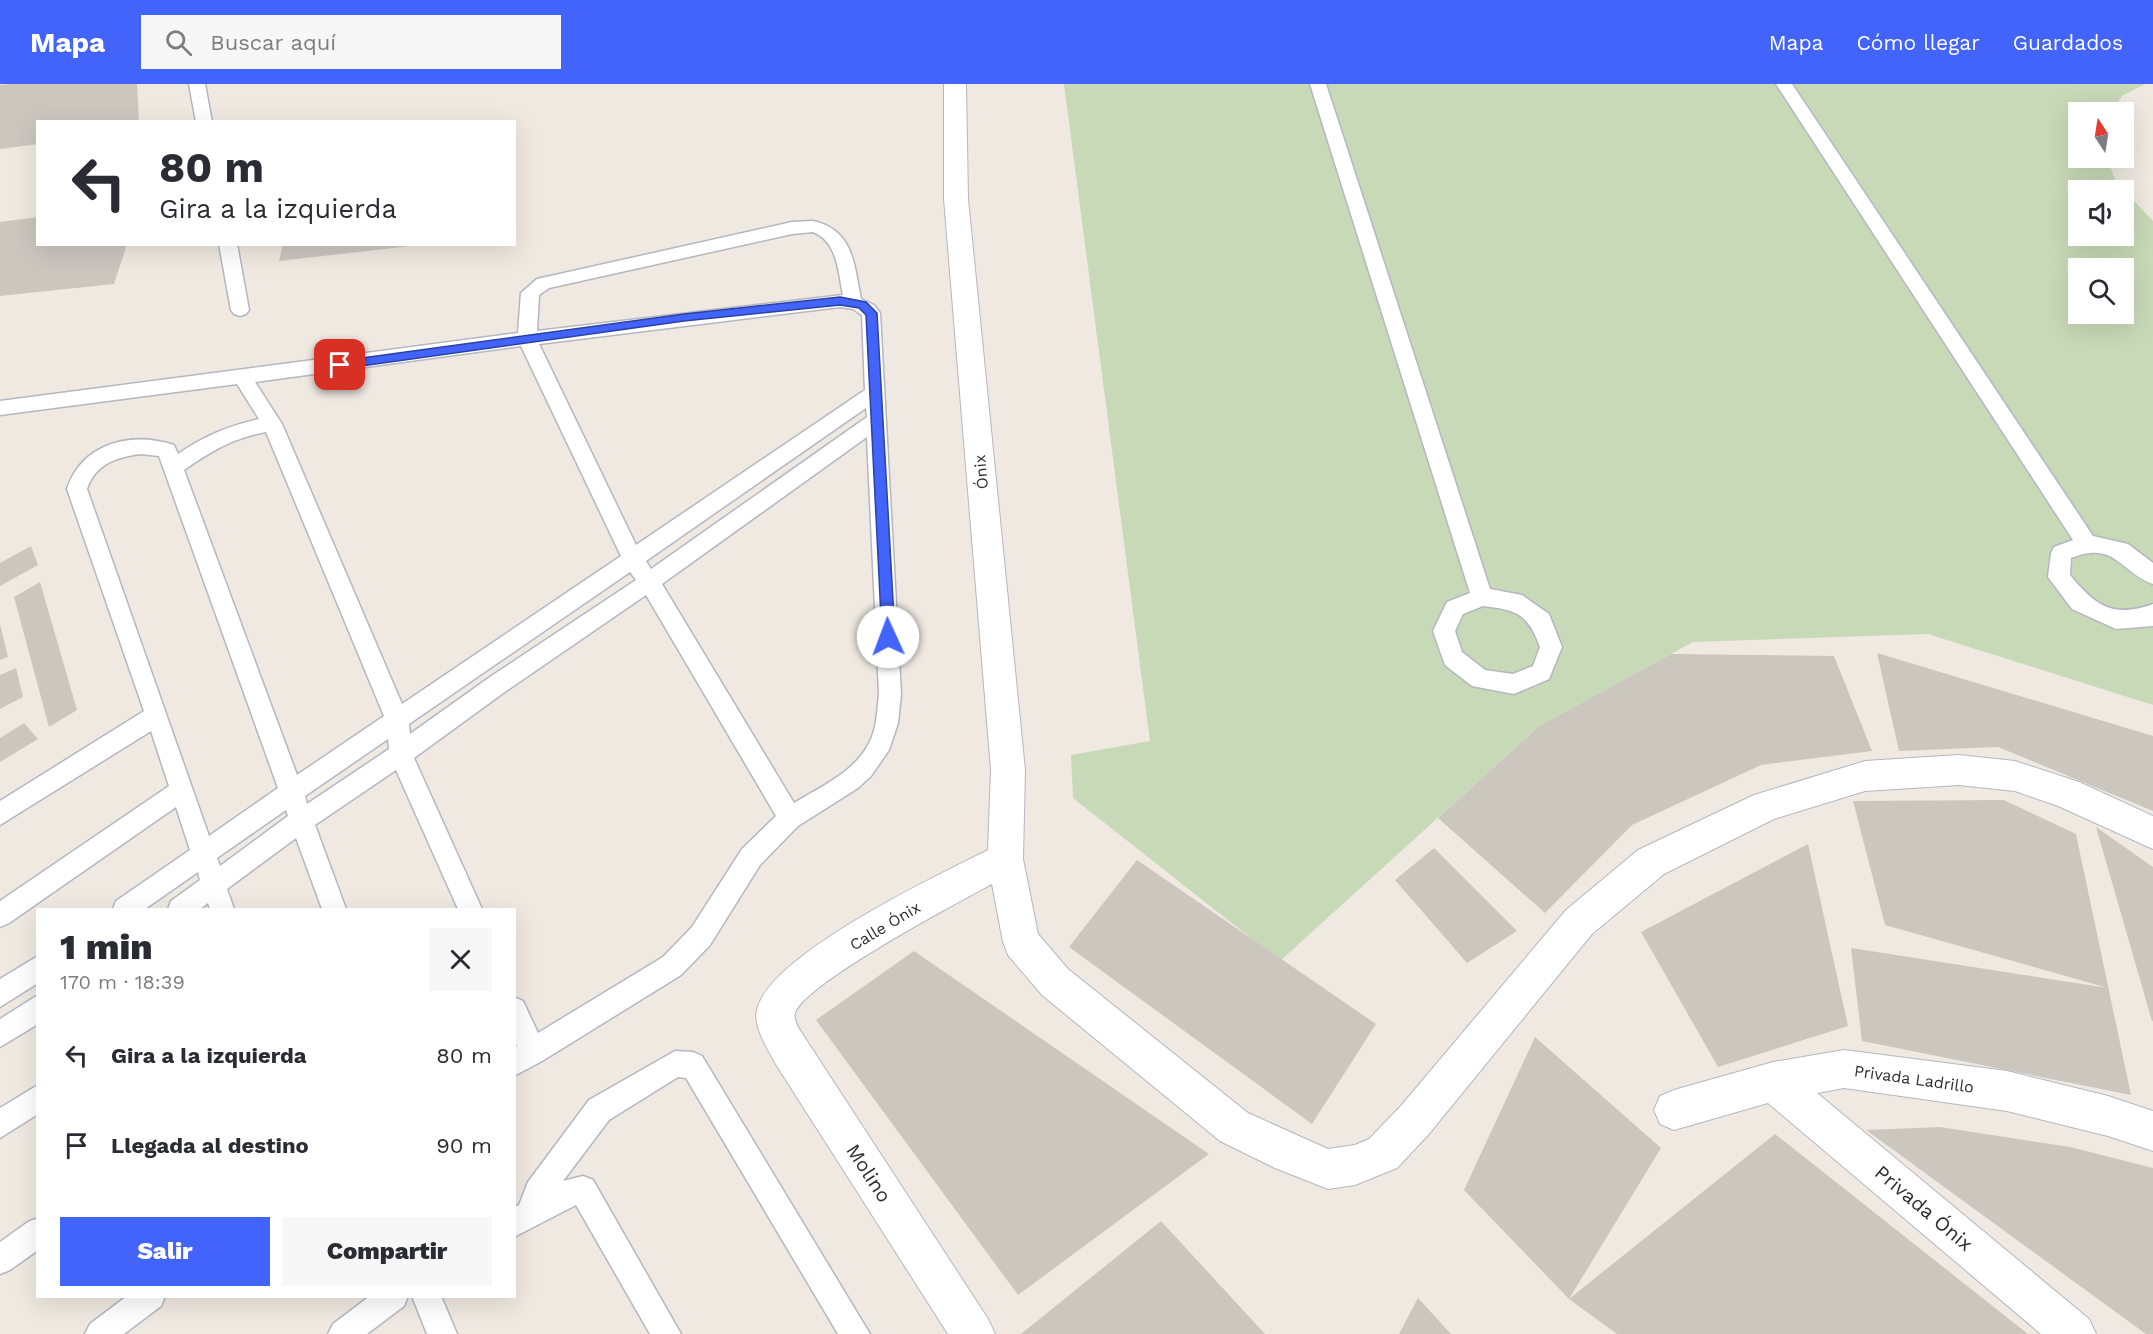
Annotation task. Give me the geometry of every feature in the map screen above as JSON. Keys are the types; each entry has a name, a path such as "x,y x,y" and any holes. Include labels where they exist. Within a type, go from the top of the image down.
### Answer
{"street":[{"name":"Ónix","path":"955,84 956,199 1008,770 1005,859 1021,942 1055,982 1234,1127 1289,1154 1328,1169 1355,1165 1383,1154 1414,1121 1579,922 1651,861 1766,806 1865,776 1959,770 2015,776 2067,793 2153,833"},
{"name":"Calle Ónix","path":"776,1008 784,993 801,978 827,961 904,914 1005,859"},
{"name":"Molino","path":"776,1008 777,1023 791,1052 973,1334"},
{"name":"Privada Ladrillo","path":"1674,1110 1773,1082 1844,1069 2007,1091 2108,1116 2153,1131"},
{"name":"Privada Ónix","path":"1773,1082 2074,1334"}],"lane":[{"path":"197,84 204,120"},
{"path":"1318,84 1482,597"},
{"path":"1784,84 2086,543"},
{"path":"790,818 649,582 632,558 528,339 530,293 543,283 792,228 816,227 832,234 841,247 853,302"},
{"path":"228,246 240,310"},
{"path":"0,408 243,378 684,318 840,301 862,305 871,313 890,694 887,723 878,750 850,781 790,818 751,858 701,936 672,966 524,1057 516,1020"},
{"path":"243,378 272,424 397,719 401,754 470,908"},
{"path":"125,908 397,719 876,392"},
{"path":"181,908 302,821 570,634 649,582 877,420"},
{"path":"173,468 210,442 237,431 272,424"},
{"path":"222,908 157,715 76,489 78,480 86,468 104,456 123,449 145,446 167,450 334,908"},
{"path":"776,460 790,480"},
{"path":"706,507 721,530"},
{"path":"2153,575 2121,550 2086,543 2061,553 2059,577 2080,603 2116,620 2149,618 2153,613"},
{"path":"1482,597 1514,601 1541,621 1551,647 1541,672 1514,684 1480,679 1453,658 1444,631 1455,608 1482,597"},
{"path":"558,609 570,634"},
{"path":"484,660 498,684"},
{"path":"0,814 157,715"},
{"path":"0,915 182,790"},
{"path":"0,994 36,969"},
{"path":"0,1034 36,1009"},
{"path":"527,1210 599,1110 675,1064 693,1065 855,1334"},
{"path":"0,1124 36,1099"},
{"path":"527,1210 570,1192 583,1190 666,1334"},
{"path":"0,1260 36,1233"},
{"path":"100,1334 149,1298"},
{"path":"343,1334 391,1298"},
{"path":"427,1298 442,1334"}],"green space":[{"path":"1064,84 2145,84 2122,96 2118,102 2068,102 2068,168 2111,168 2115,180 2068,180 2068,246 2134,246 2134,201 2153,221 2153,705 1928,634 1693,642 1539,726 1280,961 1073,798 1071,755 1150,741"}],"building":[{"path":"137,84 139,120 36,120 36,144 0,149 0,85"},
{"path":"36,217 36,246 126,246 114,284 0,296 0,222"},
{"path":"283,246 411,246 279,261"},
{"path":"31,546 38,565 0,586 0,563"},
{"path":"40,582 77,710 49,727 14,597"},
{"path":"0,624 8,657 0,660"},
{"path":"1877,653 2153,736 2153,811 1998,747 1899,751"},
{"path":"1671,654 1834,656 1872,751 1761,765 1632,825 1545,913 1438,818 1539,726"},
{"path":"16,668 23,697 0,709 0,675"},
{"path":"24,723 38,739 0,762 0,738"},
{"path":"2004,800 2076,834 2131,1095 1862,1041 1851,948 2108,988 1885,925 1853,801"},
{"path":"2096,827 2153,867 2153,1021 2152,1021"},
{"path":"1808,844 1848,1026 1718,1067 1641,932"},
{"path":"1434,848 1517,931 1467,963 1395,880"},
{"path":"1137,860 1376,1024 1312,1124 1069,947"},
{"path":"914,951 1209,1154 1018,1295 816,1020"},
{"path":"1535,1037 1661,1148 1569,1299 1464,1190"},
{"path":"1940,1127 2070,1147 2153,1168 2153,1334 2146,1334 1866,1130"},
{"path":"1775,1134 2028,1334 1617,1334 1569,1299"},
{"path":"1161,1221 1265,1334 1021,1334"},
{"path":"1418,1298 1451,1334 1399,1334"}],"route":[{"path":"340,365 684,318 840,301 862,305 871,313 888,637"}]}
